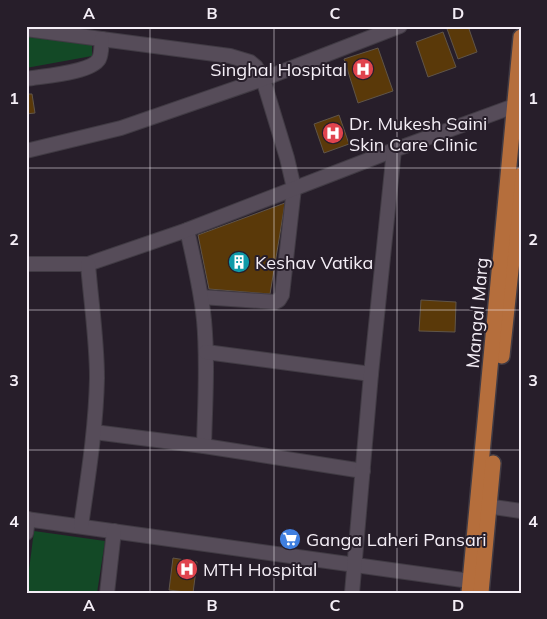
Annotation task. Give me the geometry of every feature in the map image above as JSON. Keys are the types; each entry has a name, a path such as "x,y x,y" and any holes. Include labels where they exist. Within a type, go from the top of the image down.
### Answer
{"main road":[{"name":"Mangal Marg","path":"481,593 484,506 514,106 521,37"},
{"name":"Mangal Marg","path":"470,587 484,506 521,176"}],"street":[{"path":"26,151 98,135 263,79 400,26"},
{"path":"26,29 244,59 256,67 263,79 294,188 282,295 279,300 274,302 201,298"},
{"path":"26,79 80,70 91,66 99,59 102,39"},
{"path":"26,264 88,264 187,230 514,106"},
{"path":"352,593 371,374 394,150"},
{"path":"187,230 201,298 206,352 204,446"},
{"path":"81,526 94,432 97,365 88,264"},
{"path":"206,352 371,374"},
{"path":"94,432 204,446 363,471"},
{"path":"484,506 521,511"},
{"path":"27,524 81,526 355,565 470,587"},
{"path":"107,593 114,531"}],"green space":[{"path":"26,35 92,43 92,56 26,68"},
{"path":"34,531 105,541 97,593 26,593"}],"building":[{"path":"446,26 468,26 477,52 458,59"},
{"path":"443,32 456,67 428,77 416,42"},
{"path":"378,48 393,91 358,103 344,59"},
{"path":"26,94 32,94 35,113 26,114"},
{"path":"339,115 349,144 324,153 314,124"},
{"name":"Keshav Vatika","path":"285,203 270,294 209,289 198,235"},
{"path":"421,300 456,302 455,332 419,331"},
{"path":"173,558 197,562 193,593 169,590"}],"place":[{"name":"Singhal Hospital","path":"363,69"},
{"name":"Dr. Mukesh Saini Skin Care Clinic","path":"333,133"},
{"name":"Keshav Vatika","path":"239,262"},
{"name":"Ganga Laheri Pansari","path":"290,539"},
{"name":"MTH Hospital","path":"187,569"}]}
